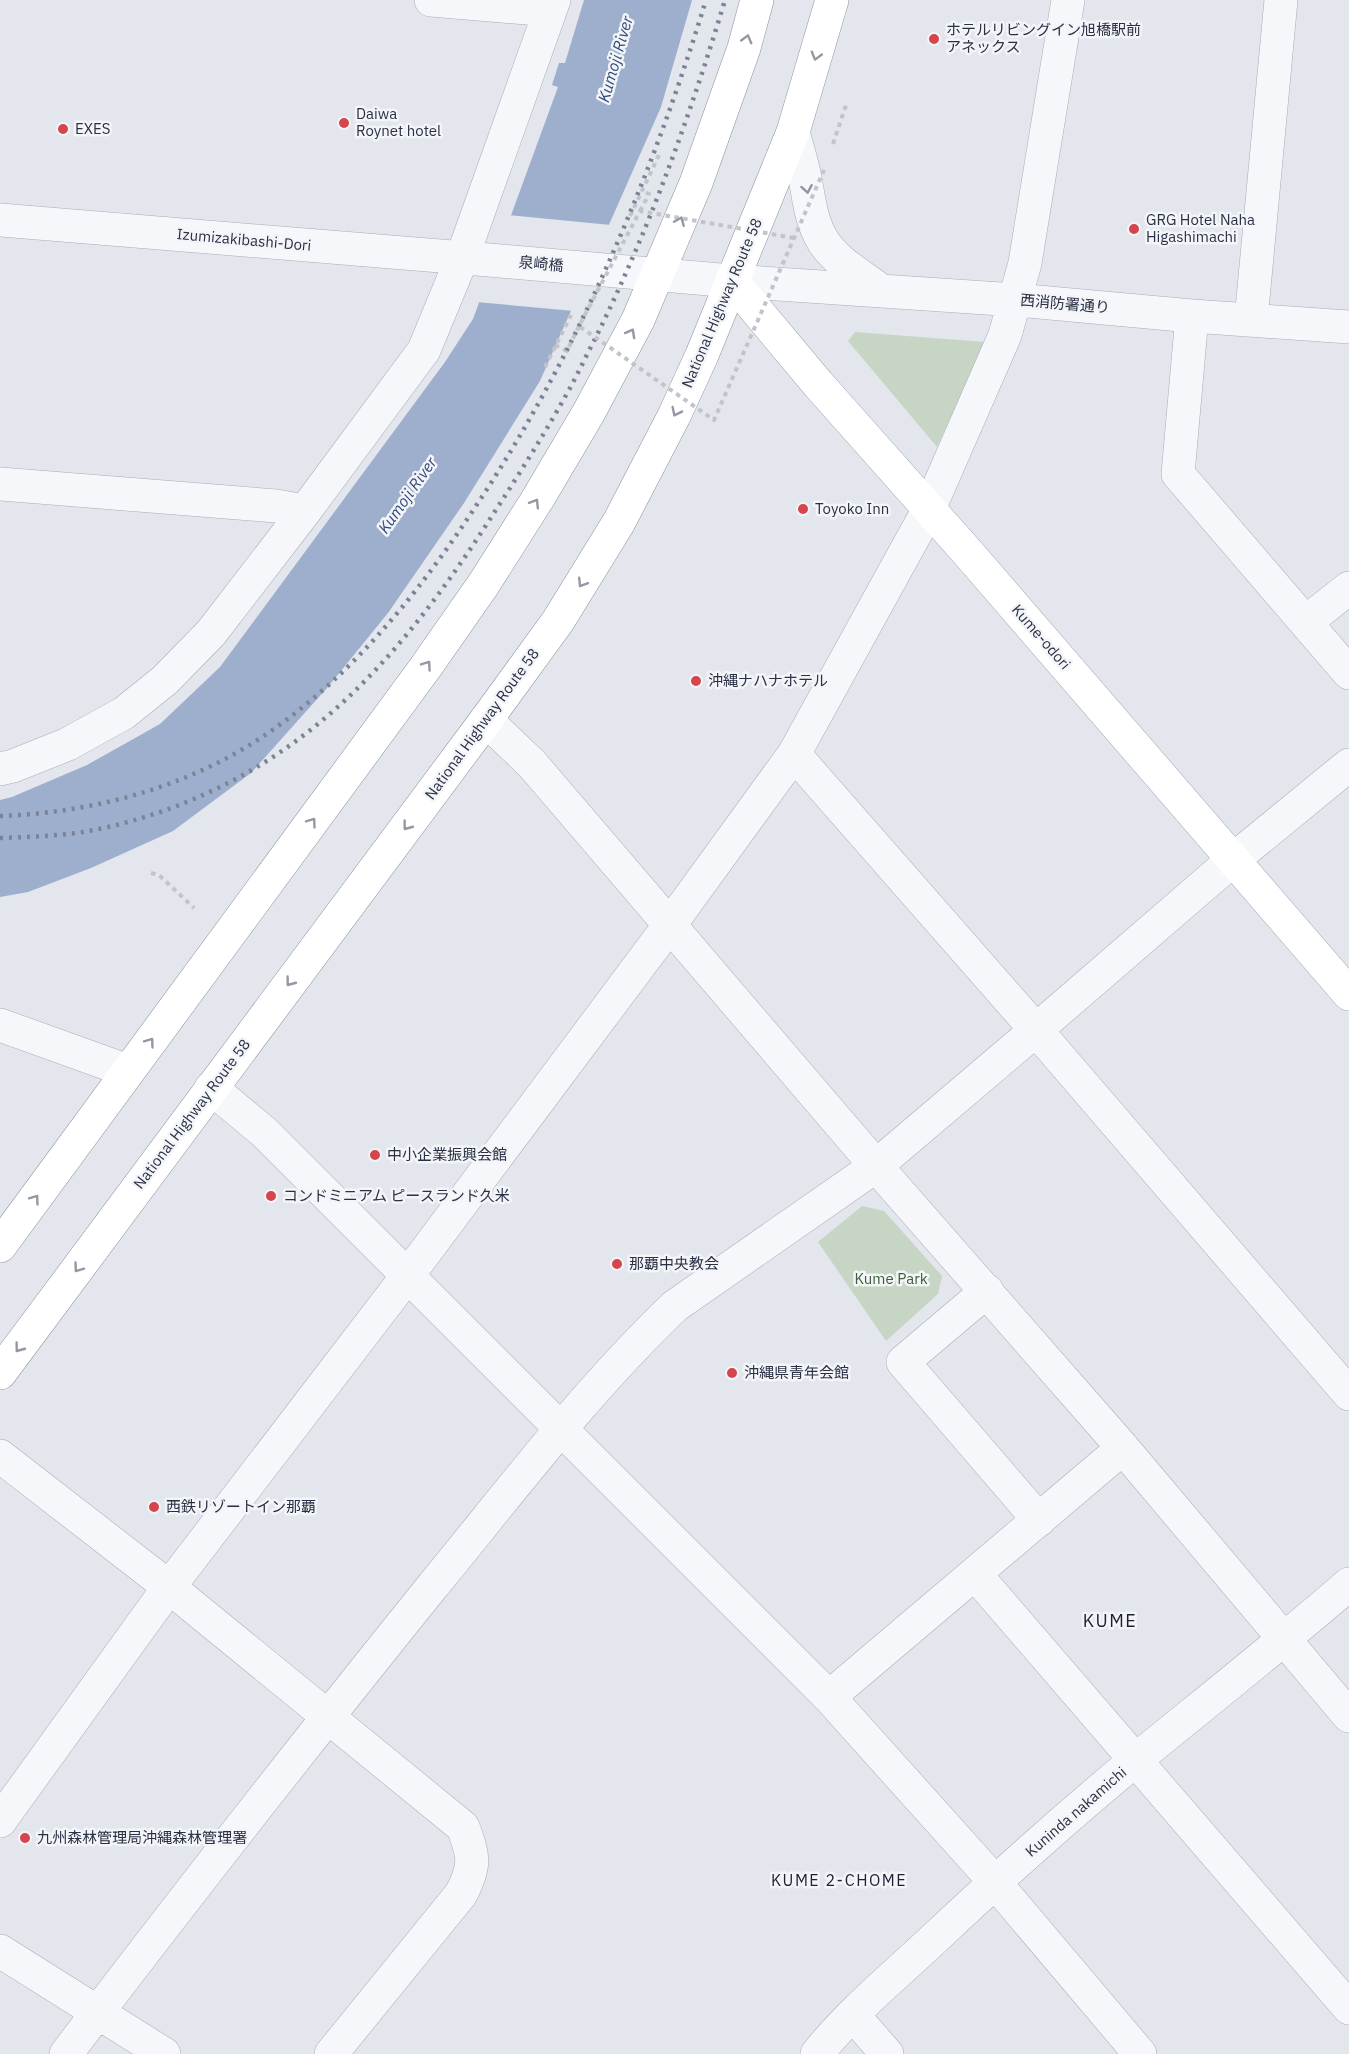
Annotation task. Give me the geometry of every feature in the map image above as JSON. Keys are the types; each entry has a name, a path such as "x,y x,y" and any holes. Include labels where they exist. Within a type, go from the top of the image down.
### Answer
{"main road":[{"path":"0,1246 425,668 483,585 537,500 589,412 638,320 696,183 744,48 758,0"},
{"name":"National Highway Route 58","path":"0,1373 486,720 558,621 620,522 702,355 794,132 832,0"},
{"name":"Kume-odori","path":"732,281 818,384 1349,994"}],"street":[{"path":"0,769 68,744 124,712 165,680 211,633 424,350 476,259 552,5 431,0"},
{"path":"0,1821 169,1587 408,1275 669,926 794,754 929,509 1005,335 1025,263 1068,0"},
{"path":"1251,320 1281,0"},
{"path":"794,132 804,171 810,211 824,242 838,258 880,290"},
{"name":"Izumizakibashi-Dori","path":"0,220 476,259"},
{"name":"泉崎橋","path":"476,259 657,275"},
{"name":"西消防署通り","path":"657,275 1016,300 1349,327"},
{"path":"1192,316 1178,474 1349,673"},
{"path":"0,484 276,506 305,511"},
{"path":"1306,622 1349,588"},
{"path":"486,720 532,764 876,1166 1123,1448 1349,1716"},
{"path":"794,754 1036,1030 1349,1394"},
{"path":"66,2054 328,1716 561,1429 651,1329 675,1306 876,1166 1233,859 1349,765"},
{"path":"0,1025 128,1071"},
{"path":"211,1088 264,1132 829,1698 995,1882 1140,2054"},
{"path":"987,1291 903,1362 1039,1520"},
{"path":"829,1698 1123,1448"},
{"path":"0,1456 169,1587 463,1827 472,1850 472,1873 461,1894 331,2054"},
{"path":"975,1574 1349,2008"},
{"name":"Kuninda nakamichi","path":"817,2054 853,2015 995,1882 1137,1760 1349,1584"},
{"path":"0,1951 164,2054"},
{"path":"853,2015 887,2054"}],"path":[{"path":"831,151 847,102"},
{"path":"630,216 660,153"},
{"path":"579,326 714,420 828,160"},
{"path":"555,345 567,351 649,194 643,190"},
{"path":"640,211 794,238"},
{"path":"544,367 571,315"},
{"path":"151,873 159,875 194,908"}],"green space":[{"path":"855,332 985,342 937,447 848,341"},
{"name":"Kume Park","path":"862,1206 884,1211 942,1276 938,1294 886,1341 818,1242"}],"water":[{"name":"Kumoji River","path":"584,0 692,0 661,107 540,381 464,503 388,613 327,688 251,773 173,831 91,868 28,892 0,897 0,800 87,765 160,724 220,667 445,362 473,319 558,87 552,85 559,63 565,63"}],"pier":[{"path":"508,215 611,225 574,311 476,302"}],"railway":[{"path":"0,816 65,810 128,797 190,776 220,762 282,723 315,697 345,670 401,609 451,543 512,450 579,327 636,199 685,67 706,0"},
{"path":"0,838 63,834 105,828 169,809 231,782 287,747 322,721 385,660 414,626 466,556 529,458 577,375 615,298 651,214 698,87 725,0"}],"place":[{"name":"ホテルリビングイン旭橋駅前 アネックス","path":"934,39"},
{"name":"Daiwa Roynet hotel","path":"344,123"},
{"name":"EXES","path":"63,129"},
{"name":"GRG Hotel Naha Higashimachi","path":"1134,229"},
{"name":"Toyoko Inn","path":"803,509"},
{"name":"沖縄ナハナホテル","path":"696,681"},
{"name":"中小企業振興会館","path":"375,1155"},
{"name":"コンドミニアム ピースランド久米","path":"271,1196"},
{"name":"那覇中央教会","path":"617,1264"},
{"name":"沖縄県青年会館","path":"732,1373"},
{"name":"西鉄リゾートイン那覇","path":"154,1507"},
{"name":"九州森林管理局沖縄森林管理署","path":"25,1838"}],"district":[{"name":"KUME","path":"1110,1621"},
{"name":"KUME 2-CHOME","path":"839,1880"}]}
